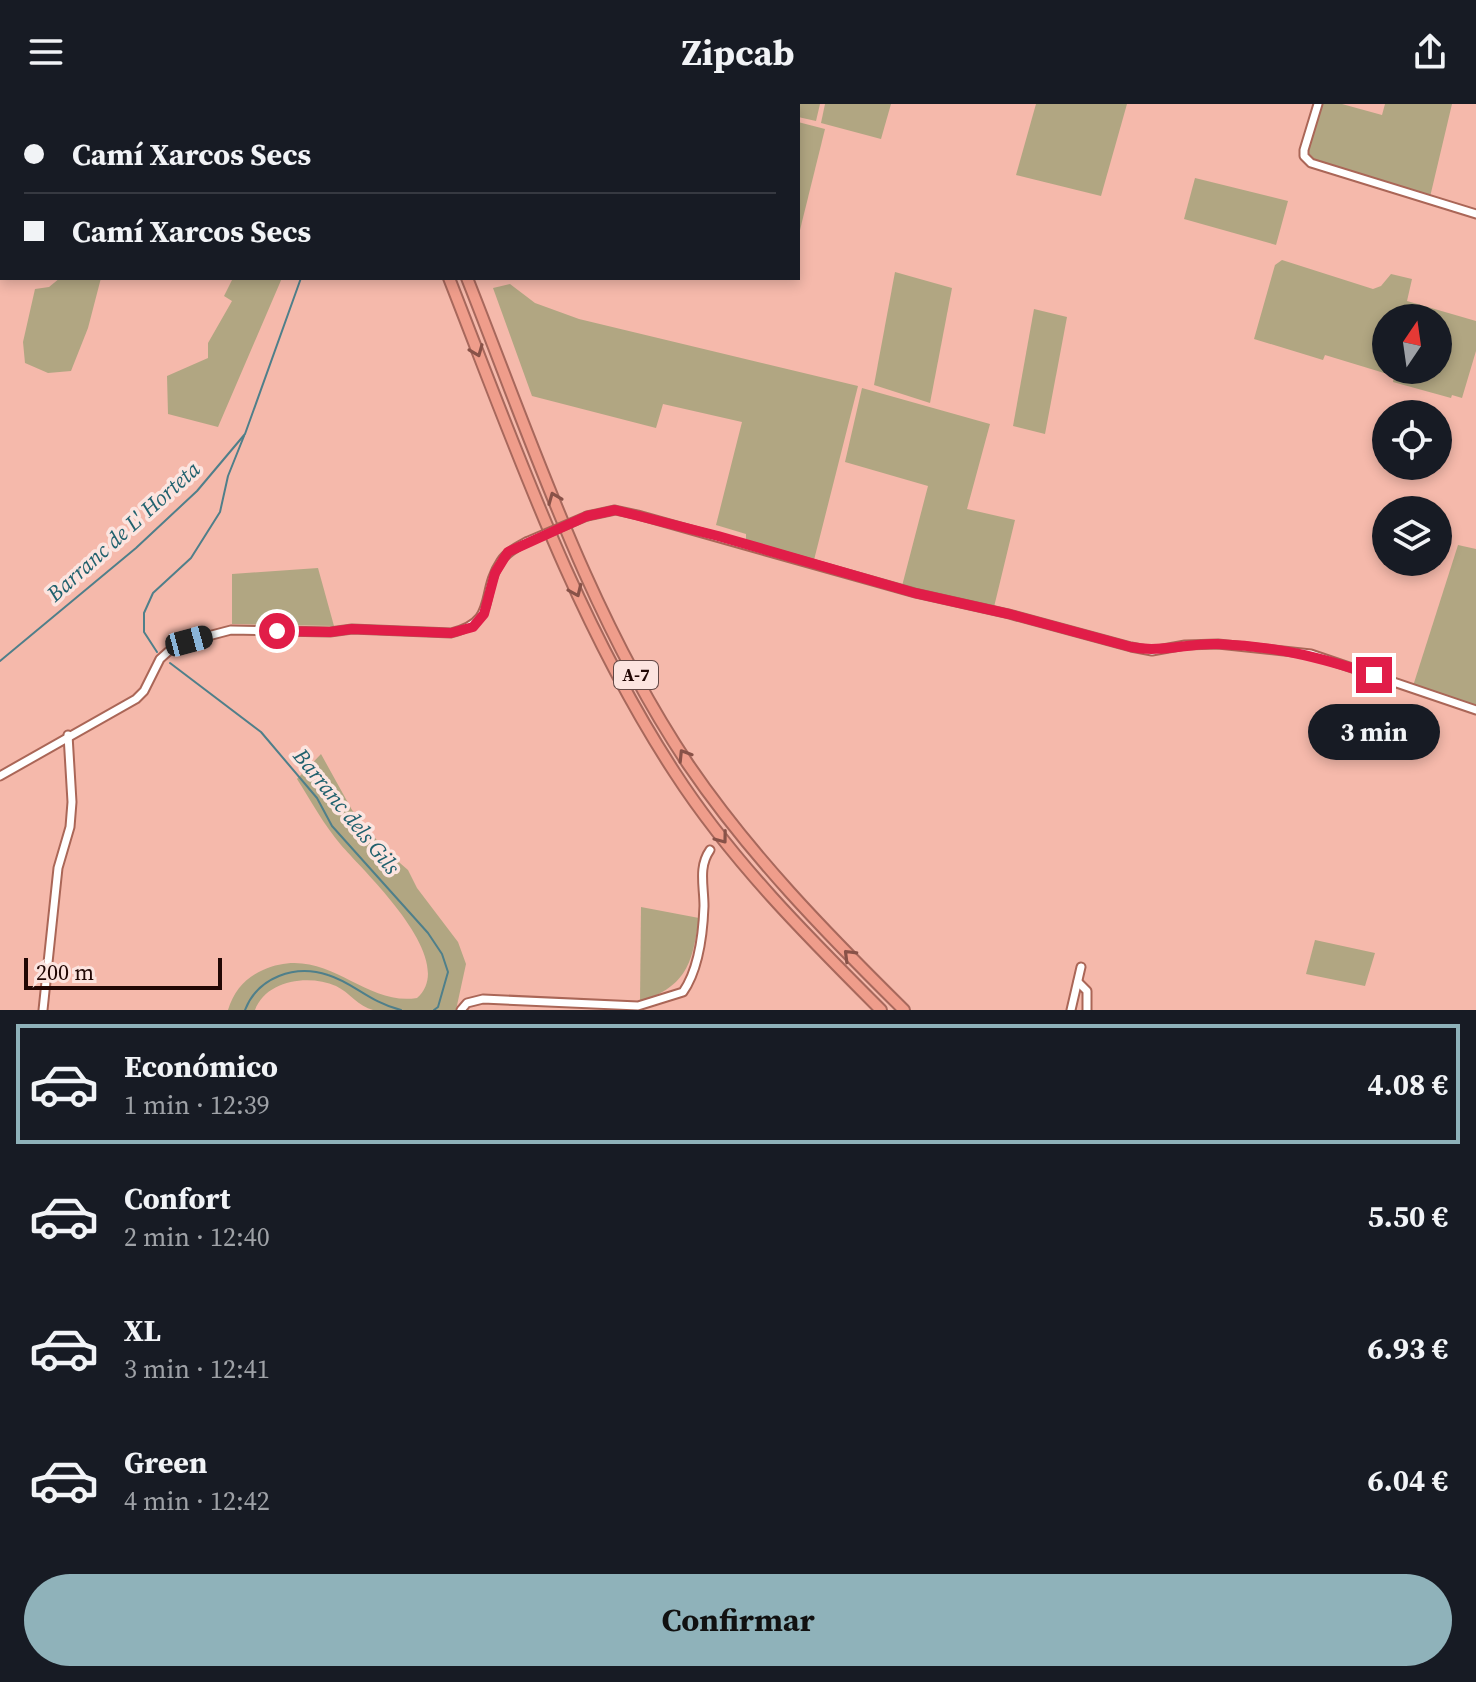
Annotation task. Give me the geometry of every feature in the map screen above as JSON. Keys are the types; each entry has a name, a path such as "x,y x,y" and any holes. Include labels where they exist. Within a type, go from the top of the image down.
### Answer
{"highway":[{"name":"A-7","path":"450,280 546,525 627,695 676,775 729,847 802,932 881,1010"},
{"name":"A-7","path":"468,280 562,518 596,595 640,682 687,762 741,836 792,895 904,1010"}],"street":[{"path":"1318,104 1304,150 1304,156 1311,163 1476,214"},
{"path":"0,776 136,699 144,691 160,659 189,641 231,630 305,632 352,629 451,633 473,627 484,614 501,561 526,542 587,516 615,510 915,593 1009,614 1142,650 1218,644 1311,654 1476,710"},
{"path":"43,1010 58,868 70,827 72,802 68,735"},
{"path":"461,1010 467,1003 483,999 638,1006 683,992 693,971 699,943 704,905 703,864 710,850"},
{"path":"1071,1010 1081,967"},
{"path":"1078,982 1087,991 1087,1010"}],"shaded area":[{"path":"800,104 820,104 816,121 800,117"},
{"path":"825,104 891,104 881,139 821,123"},
{"path":"1036,104 1127,104 1101,196 1016,175"},
{"path":"1322,104 1342,104 1382,115 1385,104 1452,104 1430,197 1316,162 1307,154"},
{"path":"800,123 825,129 800,230"},
{"path":"1195,178 1288,201 1276,245 1184,219"},
{"path":"1282,260 1373,289 1381,286 1391,274 1412,279 1407,301 1417,304 1372,304 1372,369 1325,355 1323,360 1254,339 1275,265"},
{"path":"895,272 952,288 930,403 874,385"},
{"path":"58,280 100,280 88,328 71,371 48,373 25,363 23,342 35,289 49,287"},
{"path":"232,280 281,280 218,427 168,414 167,376 208,358 208,343 232,301 224,296"},
{"path":"510,284 535,303 579,319 858,386 814,560 746,540 746,534 716,525 742,422 663,404 656,428 532,396 493,288"},
{"path":"1034,309 1067,317 1045,434 1013,426"},
{"path":"1452,314 1476,321 1476,351 1462,398 1452,395 1451,398 1400,384 1452,384"},
{"path":"862,388 990,424 967,509 1015,520 994,607 902,586 928,486 845,462"},
{"path":"1458,545 1476,549 1476,706 1413,686 1448,576 1452,576"},
{"path":"318,568 334,626 232,624 232,574"},
{"path":"321,754 352,810 385,850 408,870 417,888 458,942 466,964 456,1010 373,1010 336,986 301,980 268,992 255,1010 228,1010 233,997 246,981 263,970 285,964 306,964 325,969 397,998 417,998 427,982 426,962 418,940 404,917 335,837 297,779"},
{"path":"641,907 699,918 690,960 678,980 640,1002"},
{"path":"1315,940 1375,953 1365,986 1306,974"}],"waterway":[{"name":"Barranc de L' Horteta","path":"0,661 136,548 197,491 245,434 300,280"},
{"name":"Barranc dels Gils","path":"157,652 144,632 144,613 153,593 191,558 220,512 228,476 244,436"},
{"name":"Barranc dels Gils","path":"170,663 261,732 317,798 332,826 428,933 442,954 448,972 438,1007 434,1010"},
{"name":"Barranc dels Gils","path":"245,1010 259,989 268,982 279,976 303,971 337,978 401,1010"}],"route":[{"path":"277,631 330,632 352,629 451,633 466,630 479,622 484,614 495,573 508,552 587,516 615,510 718,536 915,593 1009,614 1131,647 1152,651 1185,645 1218,644 1294,651 1374,675"}]}
